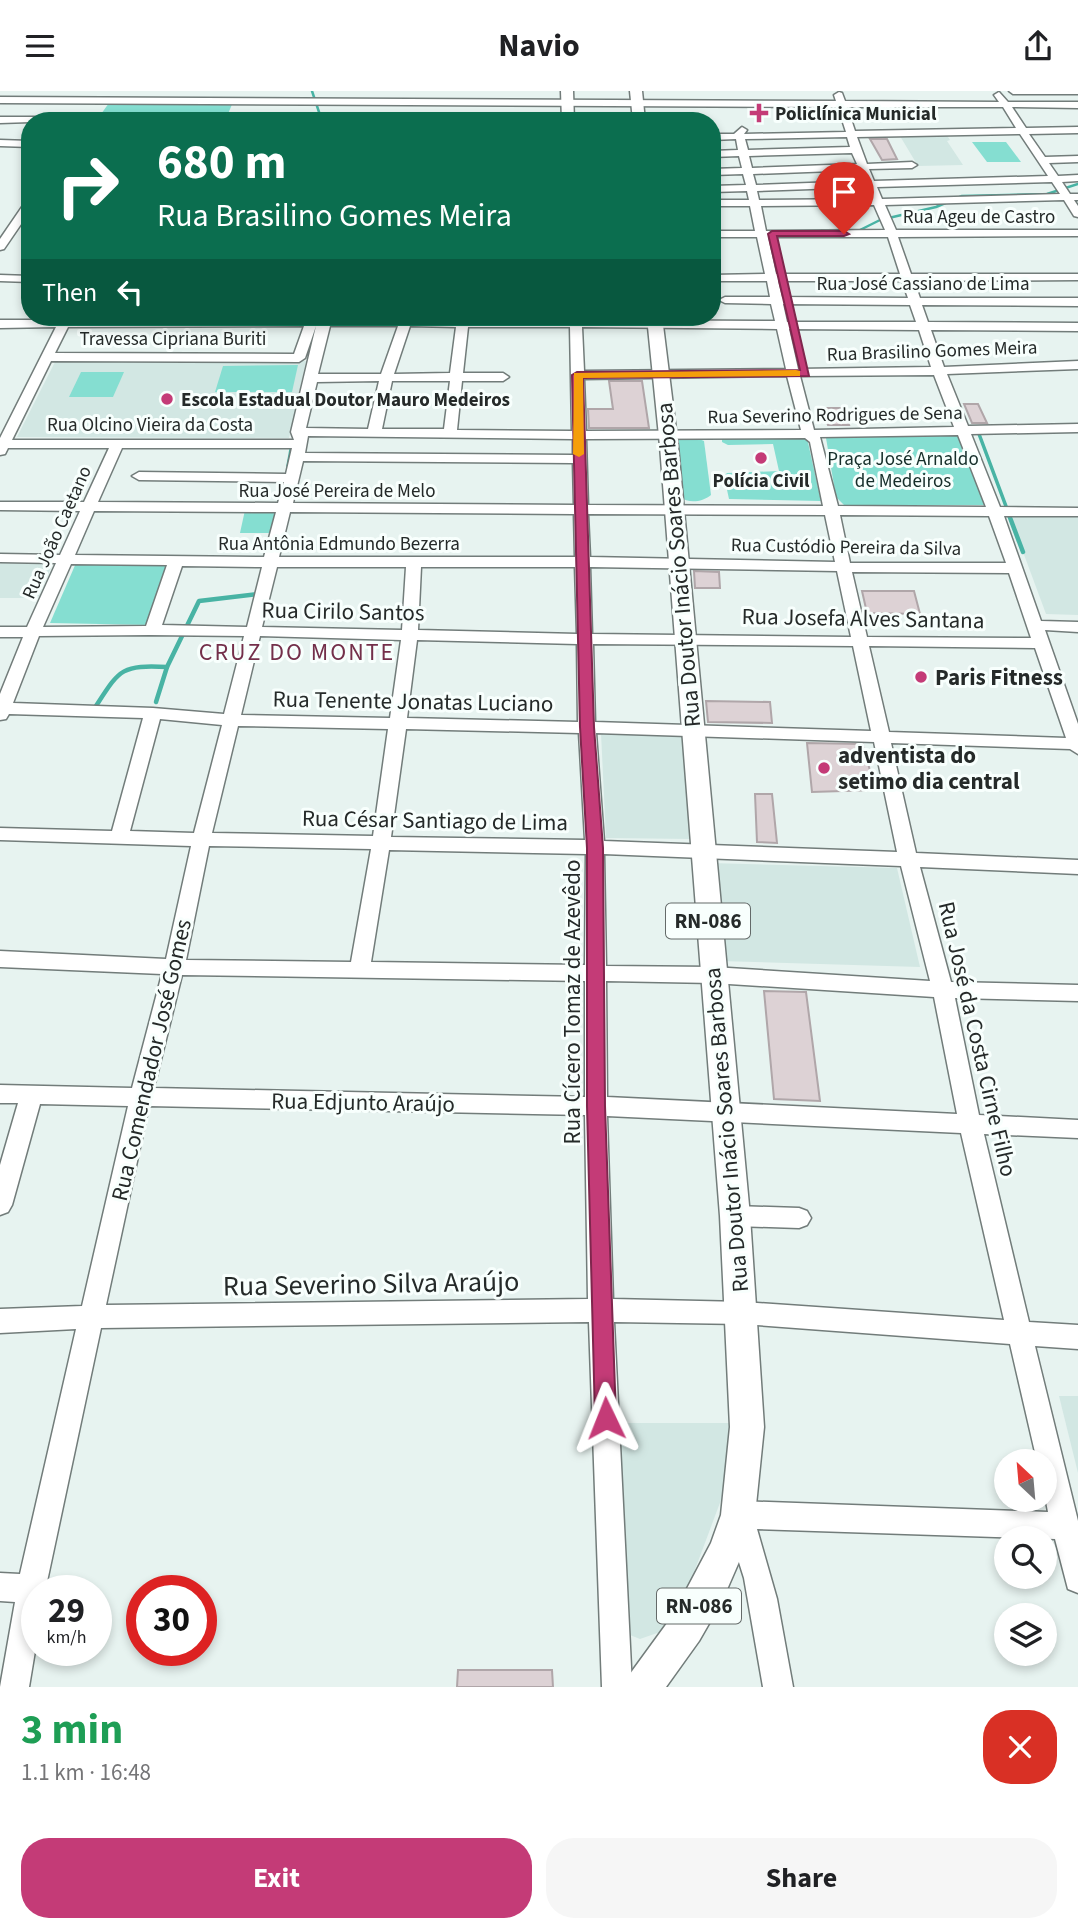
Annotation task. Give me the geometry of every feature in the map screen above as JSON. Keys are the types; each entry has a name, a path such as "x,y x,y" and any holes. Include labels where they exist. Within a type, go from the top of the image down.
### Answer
{"main road":[{"name":"Rua Doutor Inácio Soares Barbosa","path":"652,326 662,376 675,509 677,562 743,1313 747,1427 738,1515"},
{"name":"RN-086","path":"645,1685 686,1628 709,1588 738,1515"}],"street":[{"path":"379,91 381,102"},
{"path":"379,112 387,91"},
{"path":"456,112 461,91"},
{"path":"510,91 516,107"},
{"path":"837,91 856,150 892,234 939,371 995,512 1077,746"},
{"path":"983,91 1078,91"},
{"path":"996,91 1078,214"},
{"name":"Rua José da Costa Cirne Filho","path":"736,92 743,134 815,437 909,862 943,990 970,1124 1078,1579"},
{"path":"825,92 850,92"},
{"path":"0,100 22,95 100,100 160,95 243,101 316,96 381,102 516,107 568,97 637,97 737,103 1078,105"},
{"path":"2,122 22,95"},
{"path":"92,112 100,100"},
{"path":"238,112 243,101"},
{"path":"2,122 21,122"},
{"path":"721,135 1078,130"},
{"path":"892,133 899,144"},
{"path":"0,143 21,144"},
{"path":"721,153 856,150"},
{"path":"906,155 936,201"},
{"path":"1042,160 1078,159"},
{"path":"721,172 912,165"},
{"path":"721,189 1078,178"},
{"path":"721,203 936,201 1068,196"},
{"path":"0,247 5,233 21,222"},
{"name":"Rua Ageu de Castro","path":"721,234 1078,233"},
{"path":"721,278 1078,277"},
{"path":"0,278 21,279"},
{"name":"Rua José Cassiano de Lima","path":"725,300 1078,302"},
{"path":"721,323 1078,321"},
{"path":"0,324 21,323"},
{"path":"924,323 1078,327"},
{"path":"1,446 62,326"},
{"path":"103,326 159,335 252,326"},
{"name":"Travessa Cipriana Buriti","path":"47,357 159,335 299,358 320,326"},
{"name":"Rua Comendador José Gomes","path":"34,1575 139,1099 174,967 201,841 292,478 315,378 323,326"},
{"path":"374,433 386,378 404,326"},
{"path":"450,434 462,326"},
{"name":"Rua Cícero Tomaz de Azevêdo","path":"576,326 587,727 595,848 596,1106 601,1310 645,1685"},
{"name":"Rua Brasilino Gomes Meira","path":"577,375 799,374 1078,365"},
{"path":"315,378 503,377"},
{"name":"Rua Severino Rodrigues de Sena","path":"300,440 374,433 815,437 1078,428"},
{"name":"Rua Olcino Vieira da Costa","path":"1,446 300,440 579,459"},
{"name":"Rua João Caetano","path":"1,710 32,633 118,443"},
{"path":"139,476 292,478"},
{"name":"Rua José Pereira de Melo","path":"0,506 580,511 675,509"},
{"path":"675,509 1078,512"},
{"name":"Rua Antônia Edmundo Bezerra","path":"0,558 271,562 677,562"},
{"path":"152,631 176,561"},
{"path":"359,970 381,843 410,636 414,562"},
{"name":"Rua Custódio Pereira da Silva","path":"677,562 843,568 1013,568"},
{"path":"1035,625 1078,627"},
{"name":"Rua Cirilo Santos","path":"0,632 152,631 584,639 685,638"},
{"name":"Rua Josefa Alves Santana","path":"685,638 1041,643"},
{"path":"1060,694 1078,695"},
{"name":"Rua Tenente Jonatas Luciano","path":"1,710 153,713 232,720 693,730 1077,746"},
{"path":"118,838 153,713"},
{"name":"Rua César Santiago de Lima","path":"0,834 201,841 702,851 909,862 1078,867"},
{"path":"0,959 174,967 713,975 943,990 1078,993"},
{"name":"Rua Edjunto Araújo","path":"0,1094 139,1099 596,1106 1078,1129"},
{"path":"0,1205 31,1095"},
{"path":"735,1216 799,1218"},
{"name":"Rua Severino Silva Araújo","path":"0,1321 92,1317 601,1310 743,1313 1078,1337"},
{"path":"738,1515 1065,1526"},
{"name":"Rua Doutor Inácio Soares Barbosa","path":"738,1515 752,1547 761,1580 778,1687"},
{"path":"0,1587 21,1588"},
{"name":"Rua Comendador José Gomes","path":"14,1687 21,1647"}],"shaded area":[{"path":"946,134 950,140 947,141 963,165 918,166 900,136"},
{"name":"Escola Estadual Doutor Mauro Medeiros","path":"56,360 306,361 289,438 17,437"},
{"path":"1009,514 1078,514 1078,615 1046,614"},
{"path":"0,563 53,563 38,598 0,598"},
{"path":"601,733 684,734 692,839 606,838"},
{"path":"710,863 897,868 920,967 719,961"},
{"path":"1059,1396 1078,1396 1078,1473"},
{"path":"619,1423 733,1423 721,1500 690,1583 660,1632 640,1639 630,1635 620,1620"}],"green space":[{"path":"233,102 229,112 102,112 109,103"},
{"path":"972,142 1006,142 1021,162 987,162"},
{"path":"298,365 292,392 215,392 223,366"},
{"path":"81,372 124,372 113,397 69,397"},
{"name":"Praça José Arnaldo de Medeiros","path":"962,434 988,502 984,505 844,505 836,497 826,438"},
{"path":"694,437 704,441 711,495 700,501 680,497 675,438"},
{"path":"722,437 807,438 821,501 729,499 724,476 727,473 779,471 773,444 728,445 722,442"},
{"path":"245,510 277,511 271,533 240,533"},
{"path":"76,563 169,564 150,625 50,623"}],"building":[{"path":"870,139 887,139 897,159 882,160"},
{"path":"609,381 642,381 649,428 589,428 588,409 613,409"},
{"path":"964,404 978,404 987,423 972,423"},
{"path":"822,408 843,408 849,425 828,425"},
{"path":"694,571 719,572 720,588 695,588"},
{"path":"862,591 914,591 920,614 867,613"},
{"path":"706,701 770,702 772,723 708,722"},
{"path":"807,743 863,744 875,790 812,792"},
{"path":"755,794 772,794 777,843 757,842"},
{"path":"764,991 806,992 820,1101 774,1099"},
{"path":"458,1670 552,1670 553,1687 457,1687"}],"waterway":[{"path":"312,91 319,112"},
{"path":"854,233 880,220 936,207 962,196 1047,194 1078,184"},
{"path":"979,434 1010,517"},
{"path":"288,466 292,444"},
{"path":"1009,515 1023,552"},
{"path":"167,667 199,601 258,594"},
{"path":"96,706 123,672 140,667 167,667"},
{"path":"156,702 167,667"}],"slow traffic":[{"path":"579,454 577,375 796,374"}],"place":[{"name":"Policlínica Municial","path":"759,113"},
{"name":"Escola Estadual Doutor Mauro Medeiros","path":"167,399"},
{"name":"Polícia Civil","path":"761,458"},
{"name":"Paris Fitness","path":"921,677"},
{"name":"adventista do setimo dia central","path":"824,768"}],"district":[{"name":"CRUZ DO MONTE","path":"297,652"}],"route":[{"path":"606,1418 596,1106 595,848 587,727 577,375 806,373 772,234 844,234"}]}
